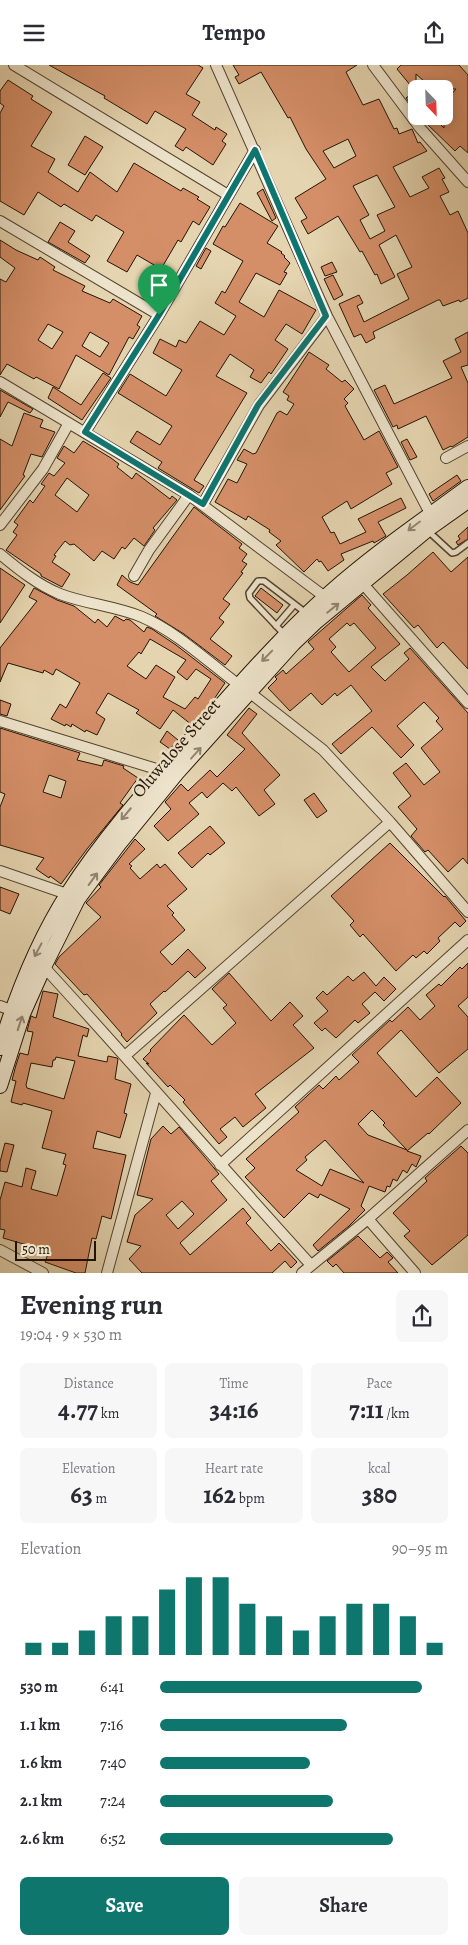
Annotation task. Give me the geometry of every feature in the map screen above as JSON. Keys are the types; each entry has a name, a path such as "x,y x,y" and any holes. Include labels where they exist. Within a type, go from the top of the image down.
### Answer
{"street":[{"path":"14,65 228,195"},
{"path":"216,65 255,150 326,316 431,522"},
{"path":"373,65 420,128 468,182"},
{"path":"85,432 159,315 255,150"},
{"path":"0,221 159,315"},
{"path":"203,504 258,405 326,316"},
{"path":"0,382 203,504 325,597"},
{"path":"0,525 44,469 69,423"},
{"path":"446,458 468,446"},
{"name":"Oluwalose Street","path":"0,1083 22,1014 78,899 119,844 244,689 281,631 312,618 363,584 468,487"},
{"path":"134,576 189,495"},
{"name":"Oluwalose Street","path":"0,1048 6,1008 67,894 108,835 163,771 244,689 293,644 325,597 353,573 431,522 466,505"},
{"path":"0,554 26,575 60,594 142,617 168,631 324,750 468,912"},
{"path":"363,584 468,703"},
{"path":"0,721 163,771"},
{"path":"126,1055 390,822"},
{"path":"0,871 67,894"},
{"path":"220,1165 468,940"},
{"path":"44,967 126,1055 156,1093 311,1265"},
{"path":"107,1273 156,1093"},
{"path":"302,1273 368,1219 468,1130"},
{"path":"368,1219 415,1273"},
{"path":"0,1250 43,1273"}],"lane":[{"path":"431,522 452,553 468,543"},
{"path":"294,605 281,631 250,598 248,593 258,581 264,581 312,618"}],"building":[{"path":"49,65 198,65 203,68 186,94 200,102 192,115 215,130 216,127 227,134 222,141 226,144 213,165 186,147 183,151 175,146 186,129 155,111 147,124 104,98 105,96"},
{"path":"233,65 357,65 346,72 363,105 379,99 394,129 397,128 399,134 412,129 418,143 420,142 427,151 393,167 410,197 429,188 422,177 439,168 445,178 442,179 449,192 440,196 450,215 458,211 468,233 468,298 443,306 440,300 438,300 373,332 375,338 366,343 361,334 354,337 339,304 359,295 363,303 357,306 364,322 409,299 397,274 412,267 396,235 379,245 395,277 381,284 377,274 375,275 362,251 360,252 338,216 308,234 301,221 307,218 295,198 326,179 306,149 290,117 288,118 261,72 239,84 235,77 239,75","holes":["348,139 356,156 334,168 323,151","377,175 395,207 377,215 385,231 370,239 360,220 369,215 353,186"]},
{"path":"401,65 459,65 468,75 468,153 460,146 455,151 428,125 441,125 444,128 444,125 453,125 453,92 456,89 453,89 453,80 423,80 416,74 416,80 408,80 408,82 397,69"},
{"path":"8,80 33,96 31,99 52,112 31,146 55,159 48,172 78,192 90,172 117,192 134,163 181,191 183,188 199,197 197,199 210,207 199,225 193,221 181,242 178,240 161,269 137,255 127,272 107,261 124,232 96,215 92,221 64,204 61,207 38,192 24,215 0,201 0,113 4,106 0,103 0,91"},
{"path":"85,136 103,147 85,175 68,165"},
{"path":"263,189 276,218 272,221 257,193"},
{"path":"240,203 278,226 267,243 282,252 290,263 284,272 287,273 280,285 256,273 239,302 264,317 279,290 316,310 302,334 286,324 275,340 288,349 271,374 269,372 261,383 250,377 254,370 230,354 216,376 247,393 194,480 204,486 199,493 158,468 162,462 130,442 137,431 160,445 172,426 118,393 130,374 166,396 182,370 153,353 160,339 176,347 179,340 186,343 200,321 224,335 236,316 215,303 222,291 225,293 243,261 213,244 223,226 225,227"},
{"path":"60,222 75,231 68,242 90,256 85,263 48,242"},
{"path":"0,240 38,260 40,257 55,267 53,270 85,286 82,291 110,303 113,299 142,316 137,325 140,327 133,339 129,337 109,375 76,355 59,389 36,377 34,379 7,364 0,375 0,279 6,282 15,268 0,257","holes":["48,324 63,332 52,349 38,340","90,332 109,343 100,357 82,346"]},
{"path":"206,248 211,251 201,269 196,266"},
{"path":"332,262 337,272 325,276 321,267"},
{"path":"163,272 171,276 165,287 157,282"},
{"path":"333,275 343,295 334,300 324,279"},
{"path":"468,332 468,365 461,367 468,383 468,437 443,450 426,416 398,429 397,425 393,427 374,390 385,385 394,404 452,378 443,361 461,352 455,339"},
{"path":"309,352 329,365 326,369 342,382 345,380 354,389 344,399 348,403 345,406 364,440 379,431 398,467 386,473 392,484 351,509 347,501 322,517 331,533 334,532 340,544 366,532 358,519 401,498 406,508 378,522 386,536 374,543 373,541 341,554 344,560 328,571 321,561 319,562 317,559 304,572 276,545 281,541 269,532 270,530 248,516 246,520 215,502 228,479 237,483 247,464 237,460 244,449 253,454 256,453 277,413 280,411 287,415 294,404 287,400 289,396 283,392"},
{"path":"103,373 111,378 82,420 48,398 53,387 81,405"},
{"path":"0,390 33,409 30,413 8,402 0,417"},
{"path":"24,413 43,420 40,427 55,432 42,457 31,454 23,475 25,476 0,510 0,439 12,446"},
{"path":"407,439 417,457 410,460 401,442"},
{"path":"83,441 119,464 117,467 132,479 136,473 170,499 172,496 177,500 153,528 155,530 144,546 134,538 125,549 122,547 114,559 102,551 94,561 74,544 70,545 65,541 54,555 56,556 52,562 70,574 62,587 41,576 41,574 6,550 17,535 13,532 18,525 14,522 30,500 33,503 45,486 41,484 49,473 54,476 65,463 57,458 64,446 74,453","holes":["67,478 89,495 77,512 55,495"]},
{"path":"457,475 461,481 433,501 429,494"},
{"path":"194,507 242,544 239,548 247,554 242,561 247,564 241,572 243,573 223,599 230,604 219,618 224,622 210,639 232,656 225,665 184,634 155,616 157,614 117,585 122,575 130,582 138,585"},
{"path":"468,527 468,539 458,545 456,542 460,539 458,536"},
{"path":"433,552 451,572 468,557 468,669 443,642 437,648 418,625 414,628 383,594"},
{"path":"0,568 25,585 0,623"},
{"path":"34,588 57,600 74,606 95,623 98,619 107,627 115,616 124,621 126,619 130,620 144,632 147,627 152,629 225,683 212,702 192,725 173,710 160,729 136,713 139,710 108,693 96,713 105,719 97,735 86,730 85,732 72,724 71,727 66,724 65,726 51,719 60,704 66,708 80,683 56,669 53,675 44,670 43,673 8,663 0,682 0,648 37,601 29,597","holes":["150,639 186,660 177,672 187,680 196,669 211,679 198,699 195,697 185,709 163,697 175,677 156,665 146,679 127,666 139,652 141,654"]},
{"path":"261,588 283,605 277,613 255,596"},
{"path":"362,595 371,605 368,608 400,644 371,667 385,681 409,659 404,653 410,648 468,713 468,864 463,858 448,872 428,850 425,852 411,836 417,829 398,807 411,796 393,773 406,763 424,785 440,772 421,748 443,729 436,721 439,718 424,702 397,726 414,745 401,758 372,727 341,754 332,744 372,711 351,685 337,696 335,693 322,705 311,693 290,711 268,688 277,679 275,677 283,670 286,674 314,649 308,642","holes":["347,623 350,626 354,623 376,648 349,672 331,652 336,647 329,639"]},
{"path":"0,700 11,704 7,716 0,714"},
{"path":"249,708 257,714 242,733 280,775 264,790 275,804 259,816 236,787 232,791 223,783 207,798 202,792 189,803 199,814 168,841 154,826 171,809 165,802 181,784 188,791 210,770 217,777 245,749 227,735"},
{"path":"0,728 80,753 77,760 102,766 104,760 124,766 123,768 138,778 120,803 123,805 61,884 36,869 44,858 0,845 0,807 5,794 0,792","holes":["49,775 66,781 61,798 43,792"]},
{"path":"167,731 178,740 170,749 160,742"},
{"path":"314,793 327,811 317,818 304,800"},
{"path":"210,826 225,843 210,855 208,853 192,868 178,853"},
{"path":"135,839 145,849 129,864 132,866 130,868 140,879 157,864 160,868 165,864 187,889 167,906 185,930 160,952 172,965 188,949 206,968 195,978 188,971 150,1004 157,1013 127,1042 87,994 84,995 55,964 59,957 101,917 86,903 101,887 99,885"},
{"path":"390,843 445,896 466,921 460,927 455,922 438,938 440,941 427,954 424,951 416,958 413,955 396,971 363,934 360,937 350,925 354,921 331,896"},
{"path":"0,887 19,894 10,914 0,910"},
{"path":"468,963 468,997 458,1006 468,1017 468,1049 439,1073 401,1030 377,1053 416,1097 437,1077 461,1103 429,1134 407,1151 421,1156 416,1167 412,1164 407,1173 403,1170 397,1181 393,1179 390,1187 387,1186 385,1192 369,1186 361,1206 365,1210 349,1226 318,1251 313,1245 350,1209 320,1194 318,1198 309,1193 284,1218 245,1177 255,1168 246,1159 299,1112 295,1107 319,1085 323,1089 336,1076 339,1080 359,1062 352,1055 390,1020 392,1022 408,1007 420,1020 435,1006 426,995 439,984 441,986 460,967 462,969","holes":["372,1110 385,1123 383,1125 407,1150 368,1135 358,1124","325,1140 364,1183 330,1169 322,1186 296,1170 307,1160 305,1157"]},
{"path":"364,972 376,986 384,977 396,989 384,1001 375,992 362,1004 370,1013 358,1023 355,1020 336,1038 325,1028 322,1031 314,1023 328,1011 316,998 323,991 327,995 348,976 353,981"},
{"path":"229,973 271,1021 290,1002 303,1016 293,1025 314,1048 255,1094 266,1108 243,1127 235,1117 220,1129 227,1137 219,1144 183,1102 185,1100 170,1085 168,1087 143,1059 184,1015 212,1045 236,1023 223,1008 227,1005 212,989"},
{"path":"43,991 58,994 53,1017 89,1029 87,1037 83,1035 78,1056 107,1062 108,1056 117,1058 115,1079 131,1084 124,1113 127,1114 120,1138 97,1131 93,1148 126,1155 111,1219 102,1216 96,1239 92,1238 85,1273 76,1273 45,1262 48,1254 44,1253 44,1250 3,1238 5,1230 0,1229 0,1200 5,1182 22,1187 26,1168 36,1171 31,1189 57,1196 66,1165 63,1164 66,1154 42,1148 52,1111 23,1103 22,1105 11,1102 16,1081 12,1080 16,1065 20,1053 28,1055 33,1032 27,1031 31,1016 36,1018","holes":["56,1057 75,1061 64,1099 27,1088 31,1063 52,1067 53,1060"]},
{"path":"163,1126 171,1134 179,1127 219,1174 211,1181 227,1200 180,1243 190,1255 243,1208 251,1218 246,1223 271,1251 279,1243 297,1262 291,1268 285,1261 272,1273 142,1273 129,1259 141,1246 127,1242 135,1215 153,1199 137,1195 151,1139","holes":["182,1201 194,1214 178,1229 166,1215"]},
{"path":"5,1143 14,1145 7,1172 0,1171 0,1162"},
{"path":"461,1146 468,1153 468,1235 432,1265 404,1236 410,1231 393,1213 427,1181 425,1178"},
{"path":"358,1236 380,1258 387,1252 393,1258 388,1262 398,1273 344,1273 336,1264 333,1267 327,1261"}],"route":[{"path":"255,150 326,316 258,405 203,504 85,432 159,315 255,150"}]}
